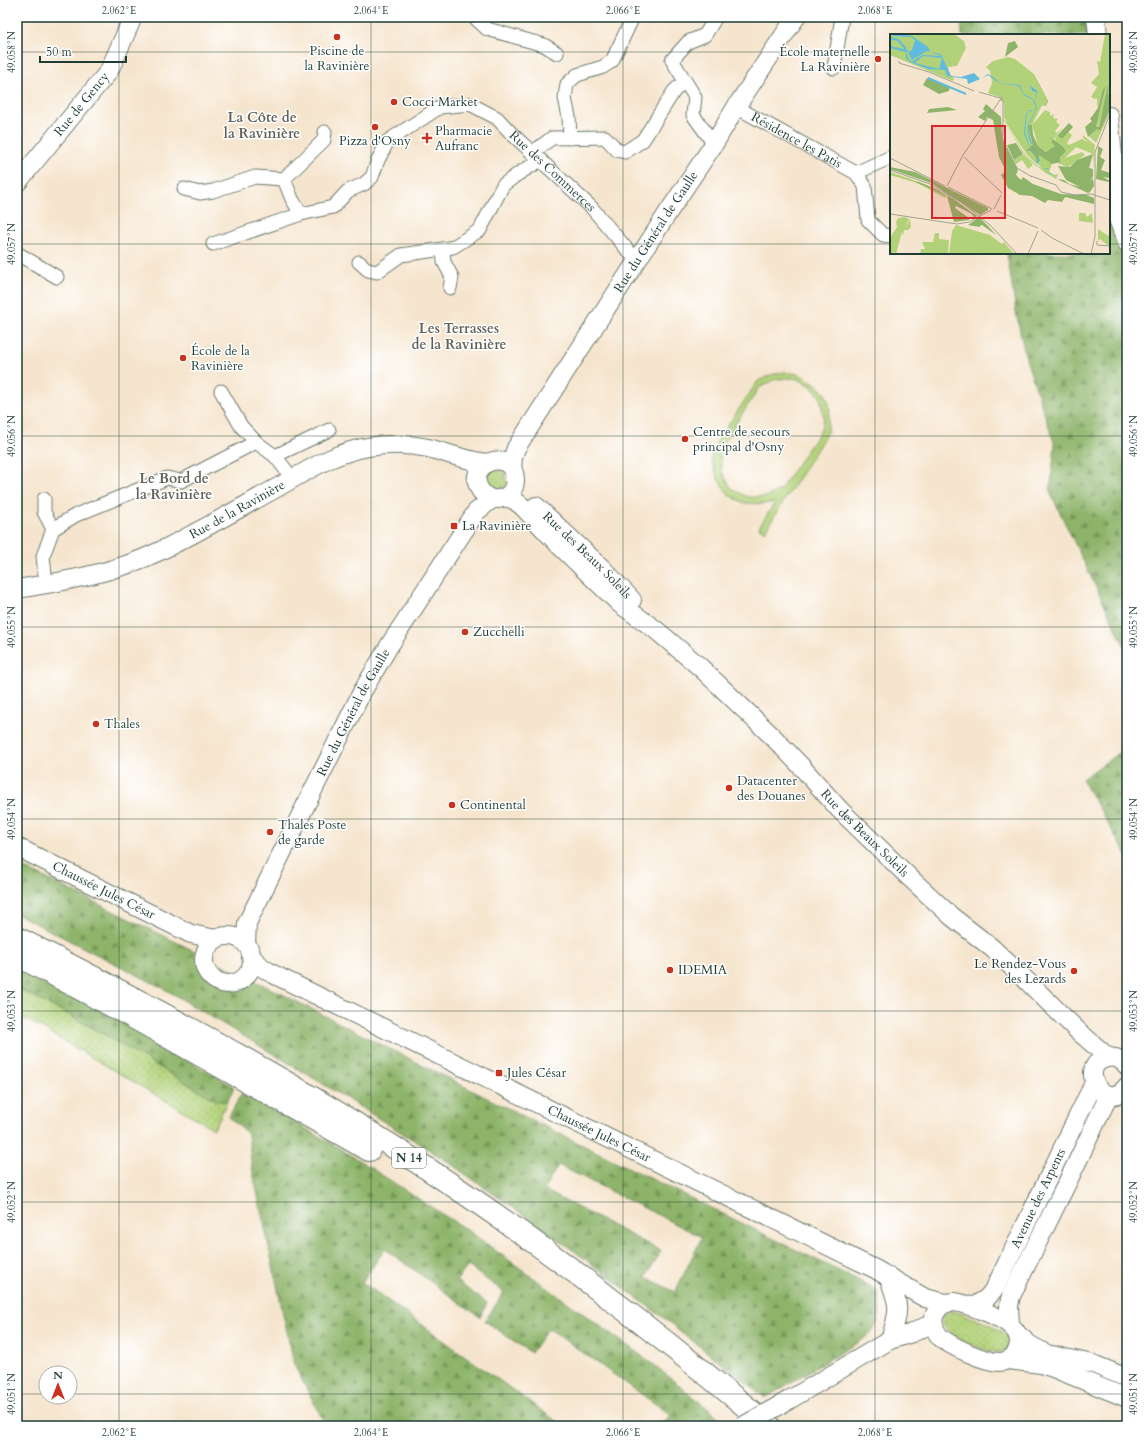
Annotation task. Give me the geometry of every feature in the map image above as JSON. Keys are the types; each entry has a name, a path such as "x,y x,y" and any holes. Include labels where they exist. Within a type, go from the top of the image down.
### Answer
{"highway":[{"name":"N 14","path":"17,938 131,996 285,1081 463,1192 625,1310 698,1366 769,1426"},
{"name":"N 14","path":"17,955 131,1016 384,1158 475,1218 656,1350 744,1426"}],"main road":[{"name":"Rue de Gency","path":"17,183 109,71 133,17"},
{"name":"Rue du Général de Gaulle","path":"249,950 247,923 364,687 496,481 506,456 516,448 637,260 714,144 736,107 796,17"},
{"path":"1096,17 1098,34"},
{"path":"1110,124 1118,192 1127,222"},
{"path":"1110,191 1120,227 1127,243"},
{"name":"Rue de la Ravinière","path":"17,589 98,574 122,567 152,555 331,458 368,447 387,446 428,448 457,457 467,466 496,481"},
{"name":"Rue des Beaux Soleils","path":"496,481 620,604 656,630 705,671 772,736 839,809 951,916 985,942 1078,1032 1109,1058 1118,1059 1127,1066"},
{"name":"Chaussée Jules César","path":"17,847 191,934 223,937"},
{"name":"Rue du Général de Gaulle","path":"223,937 247,923"},
{"path":"191,934 204,955 205,968 210,976 216,981 224,983 238,981 247,974 250,969 249,950 239,938 223,937 208,945 204,955"},
{"name":"Chaussée Jules César","path":"249,950 263,968 271,973 888,1276 925,1298 939,1319"},
{"name":"Chaussée Jules César","path":"247,974 271,973"},
{"name":"Rue des Beaux Soleils","path":"1078,1032 1090,1053 1094,1076"},
{"path":"1109,1058 1101,1061 1094,1076 1099,1090 1122,1090"},
{"name":"Avenue des Arpents","path":"973,1307 987,1298 995,1288 1094,1076"},
{"name":"Avenue des Arpents","path":"1008,1360 1017,1351 1019,1343 1014,1330 1009,1305 1011,1296 1068,1181 1122,1090"},
{"path":"888,1276 898,1306 897,1319 890,1340"},
{"path":"744,1426 890,1340 912,1333 939,1319 957,1302 973,1307 1014,1330 1030,1345 1047,1354 1093,1364 1127,1378"},
{"path":"939,1319 952,1344 980,1357 998,1362 1008,1360 1041,1364 1127,1398"}],"street":[{"path":"474,17 488,29 544,45 557,53"},
{"path":"570,138 570,117 565,98 567,84 577,75 603,67 612,61 633,17"},
{"path":"714,144 693,115 695,97 672,60 688,42 706,35 716,17"},
{"path":"834,68 842,17"},
{"path":"359,262 368,270 377,272 401,255 453,247 480,230 503,185 518,174 537,156 552,138 605,138 617,150 624,152 643,140 674,91 685,81"},
{"name":"Rue des Commerces","path":"301,214 333,207 348,191 364,184 372,177 378,160 388,140 440,107 470,104 497,118 512,134 591,207 637,260"},
{"name":"Résidence les Patis","path":"736,107 856,174 865,186 868,220 883,235 890,236"},
{"path":"184,189 200,193 213,191 255,177 284,179 324,140 326,132"},
{"name":"Résidence les Patis","path":"856,174 890,157"},
{"path":"213,244 301,214 292,199 284,179"},
{"path":"443,249 444,262 452,277 450,288"},
{"path":"17,253 57,277"},
{"path":"221,391 241,426 256,442 275,456 293,479"},
{"path":"275,456 329,430"},
{"path":"46,584 44,556 53,529 76,515 167,478 181,481 256,442"},
{"path":"44,500 44,512 53,529"}],"green space":[{"path":"961,17 1085,17 1088,34 962,34"},
{"path":"1110,206 1116,227 1127,248 1127,651 1050,492 1055,445 1026,359 1016,312 1007,254 1110,254"},
{"path":"784,372 799,374 816,384 825,394 830,407 827,433 765,531 759,528 775,502 764,504 744,503 729,495 718,479 711,459 716,443 758,381 771,375","holes":["795,378 810,385 820,397 824,418 821,430 780,490 766,497 747,497 731,488 722,472 720,458 721,446 759,388 776,379"]},
{"path":"499,469 504,472 507,484 499,492 485,487 485,475 490,470"},
{"path":"1127,747 1127,856 1082,779"},
{"path":"17,864 280,993 493,1101 876,1289 880,1308 877,1323 867,1337 765,1398 669,1322 573,1250 444,1159 310,1076 163,988 17,914","holes":["558,1165 702,1237 675,1292 646,1277 661,1251 544,1190"]},
{"path":"17,970 96,1008 233,1086 231,1094 225,1101 217,1101 77,1019 17,988"},
{"path":"17,988 77,1019 225,1101 230,1096 214,1129 17,1015"},
{"path":"241,1094 293,1121 354,1157 470,1232 653,1364 717,1416 720,1423 715,1426 659,1426 671,1415 548,1328 531,1353 485,1321 504,1292 468,1266 456,1281 487,1303 480,1317 385,1249 362,1282 563,1426 326,1426 294,1365 252,1168 248,1134 229,1117"},
{"path":"951,1311 979,1320 991,1326 1008,1338 1009,1345 1003,1351 998,1352 974,1346 957,1338 947,1330 943,1324 943,1316"}],"place":[{"name":"Piscine de la Ravinière","path":"337,37"},
{"name":"École maternelle La Ravinière","path":"878,59"},
{"name":"Cocci Market","path":"394,102"},
{"name":"Pizza d'Osny","path":"375,127"},
{"name":"Pharmacie Aufranc","path":"427,138"},
{"name":"École de la Ravinière","path":"183,358"},
{"name":"Centre de secours principal d'Osny","path":"685,439"},
{"name":"La Ravinière","path":"454,526"},
{"name":"Zucchelli","path":"465,632"},
{"name":"Thales","path":"96,724"},
{"name":"Datacenter des Douanes","path":"729,788"},
{"name":"Continental","path":"452,805"},
{"name":"Thales Poste de garde","path":"270,832"},
{"name":"IDEMIA","path":"670,970"},
{"name":"Le Rendez-Vous des Lezards","path":"1074,971"},
{"name":"Jules César","path":"499,1073"}],"district":[{"name":"La Côte de la Ravinière","path":"262,126"},
{"name":"Les Terrasses de la Ravinière","path":"459,336"},
{"name":"Le Bord de la Ravinière","path":"174,486"}]}
